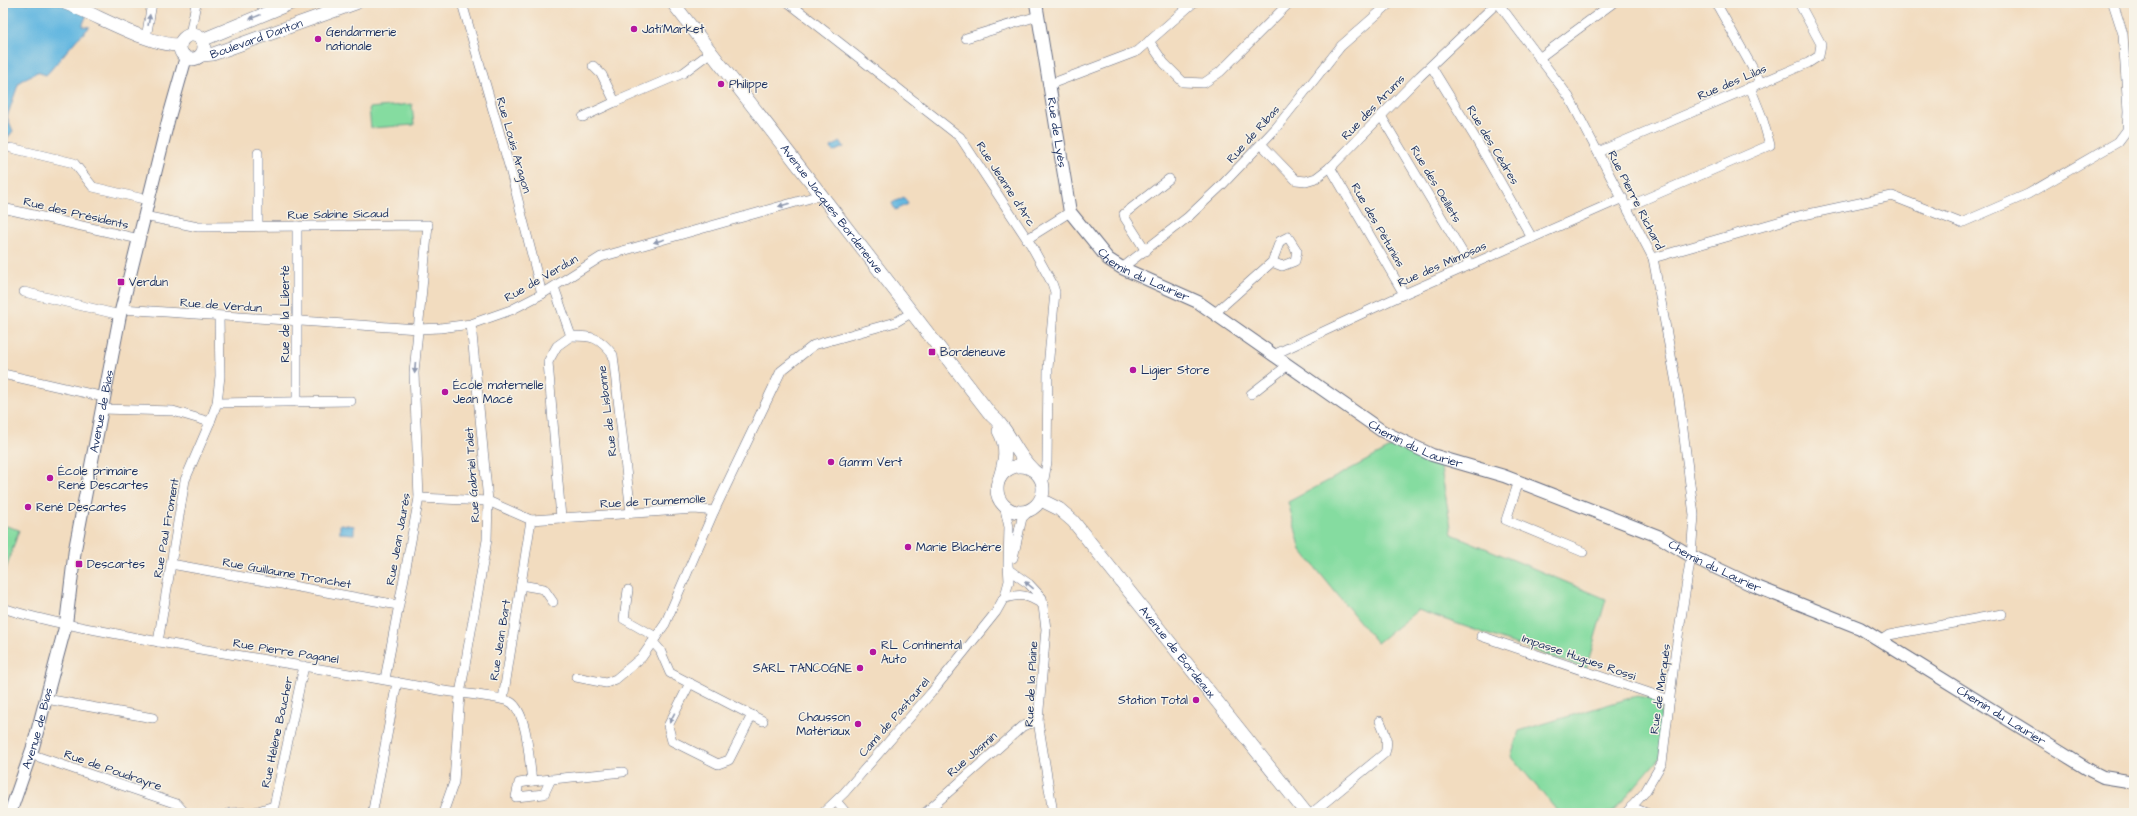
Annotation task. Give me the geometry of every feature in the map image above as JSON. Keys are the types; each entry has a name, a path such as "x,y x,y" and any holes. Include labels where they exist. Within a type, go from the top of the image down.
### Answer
{"main road":[{"path":"65,3 146,38 180,45"},
{"name":"Boulevard Danton","path":"196,38 291,3"},
{"name":"Boulevard Danton","path":"202,55 213,54 326,8 356,3"},
{"name":"Avenue Jacques Bordeneuve","path":"673,3 991,416 1000,432 1005,448 1004,466 1000,478"},
{"path":"184,38 196,38 204,47 202,55 196,58 186,57 181,52 180,45 184,38"},
{"name":"Avenue Jacques Bordeneuve","path":"991,416 998,420 1022,459 1032,469"},
{"path":"1015,466 1026,466 1032,469 1041,478 1043,485 1041,500 1028,510 1017,512 1004,505 997,491 1000,478 1008,469 1015,466"},
{"name":"Avenue de Bordeaux","path":"1041,500 1059,509 1073,521 1306,813"}],"street":[{"path":"146,38 152,3"},
{"path":"196,3 196,38"},
{"name":"Rue Louis Aragon","path":"462,3 510,169 542,294"},
{"name":"Rue Jeanne d'Arc","path":"789,3 960,137 1027,239 1052,283 1054,292 1048,368 1046,457 1043,485"},
{"name":"Rue de Lyès","path":"1036,3 1048,85 1070,212"},
{"path":"1048,85 1138,51 1194,3"},
{"path":"1149,42 1164,63 1183,82 1204,83 1220,72 1289,3"},
{"name":"Rue de Ribas","path":"1122,268 1146,251 1188,217 1262,144 1341,46 1390,3"},
{"name":"Rue des Arums","path":"1262,144 1296,180 1306,181 1316,178 1330,167 1431,66 1497,3"},
{"name":"Rue Pierre Richard","path":"1497,3 1569,97 1628,207 1653,258 1679,399 1694,516 1691,556"},
{"path":"1539,58 1613,3"},
{"path":"1716,3 1761,83"},
{"name":"Rue des Lilas","path":"1598,152 1808,63 1819,56 1821,44 1798,3"},
{"path":"1653,258 1799,216 1892,196 1960,223 2028,194 2118,142 2128,130 2123,34 2113,3"},
{"path":"966,38 1038,16"},
{"path":"583,116 683,73 711,52"},
{"name":"Avenue de Bias","path":"10,813 30,754 66,624 75,550 121,312 148,200 186,57"},
{"path":"593,66 602,75 615,102"},
{"name":"Rue des Cèdres","path":"1431,66 1486,155 1532,238"},
{"path":"1628,207 1770,145 1762,117 1750,87"},
{"name":"Rue des Oeillets","path":"1381,116 1470,265"},
{"path":"11,148 74,163 93,188 148,200"},
{"path":"258,153 258,226"},
{"name":"Rue des Pétunias","path":"1330,167 1404,294"},
{"path":"1146,251 1124,214 1169,179"},
{"name":"Rue de Verdun","path":"24,292 121,312 219,316 418,329 471,324 511,310 542,294 601,258 821,195"},
{"name":"Rue des Mimosas","path":"1273,355 1404,294 1623,198"},
{"name":"Rue des Présidents","path":"7,209 139,239"},
{"path":"1027,239 1070,212"},
{"name":"Chemin du Laurier","path":"1070,212 1108,259 1122,268 1198,302 1382,431 1432,455 1519,481 1658,536 1691,556 1752,585 1860,628 2090,771 2103,777 2134,782"},
{"name":"Rue Sabine Sicaud","path":"144,216 198,227 428,225 418,329"},
{"name":"Rue de la Liberté","path":"297,226 297,402"},
{"path":"1215,313 1272,262"},
{"path":"554,287 571,336 556,346 548,362 562,518"},
{"name":"Rue de Toumemolle","path":"419,498 488,501 531,520 695,509 714,511 781,371 814,345 896,322 911,314"},
{"path":"219,316 220,376 217,403 351,401"},
{"name":"Rue Gabriel Talet","path":"443,813 454,782 460,694 487,540 488,501 471,324"},
{"name":"Rue Jean Jaurès","path":"385,679 419,498 414,373 418,329"},
{"name":"Rue de Lisbonne","path":"571,336 587,336 602,340 613,355 631,513"},
{"path":"1251,394 1288,366"},
{"path":"3,374 103,403 173,411 210,422"},
{"name":"Rue Paul Froment","path":"158,642 185,480 217,403"},
{"path":"1032,469 1046,457"},
{"path":"1519,481 1502,518 1583,552"},
{"name":"Cami de Pastourel","path":"823,813 836,801 932,693 996,612 1003,599 1009,581 1009,527 1004,505"},
{"name":"Cami de Pastourel","path":"1009,570 1022,518 1028,510"},
{"path":"576,677 606,683 616,679 642,657 665,624 714,511"},
{"name":"Rue Jean Bart","path":"503,699 531,520"},
{"name":"Rue de Marquès","path":"1629,810 1645,792 1662,763 1691,556"},
{"name":"Rue Guillaume Tronchet","path":"171,564 398,605"},
{"name":"Rue de la Plaine","path":"1009,570 1038,593 1042,604 1046,629 1038,721 1053,813"},
{"name":"Rue Jean Bart","path":"521,585 544,589 553,602"},
{"path":"628,590 624,619 654,639 670,673 763,721"},
{"path":"1003,599 1023,595 1031,597 1042,604"},
{"name":"Rue Pierre Paganel","path":"3,608 25,615 66,624 158,642 385,679 460,694 503,699"},
{"path":"1880,641 1889,636 2002,614"},
{"name":"Impasse Hugues Rossi","path":"1481,636 1670,700"},
{"name":"Rue Hélène Boucher","path":"230,813 255,812 274,806 304,666"},
{"path":"373,810 397,682"},
{"path":"690,683 668,726 672,741 718,764 729,760 752,715"},
{"path":"46,699 153,718"},
{"path":"503,699 512,703 523,719 532,781"},
{"name":"Rue Jasmin","path":"925,813 1023,726 1038,721"},
{"path":"1312,813 1385,753 1387,747 1386,740 1380,721"},
{"name":"Rue de Poudrayre","path":"30,754 176,804 185,813"},
{"path":"551,779 544,794 516,797 519,783 532,781 551,779 623,772"},
{"path":"836,801 846,813"},
{"path":"1629,810 1646,813"}],"green space":[{"path":"412,104 414,125 371,128 369,108"},
{"path":"1396,445 1440,463 1452,534 1606,599 1586,669 1418,610 1377,643 1301,550 1288,502"},
{"path":"3,525 19,530 3,578"},
{"path":"1637,696 1661,700 1661,756 1612,813 1559,813 1511,756 1519,731"}],"water":[{"path":"3,3 92,3 82,26 90,27 77,39 49,72 46,75 37,72 19,82 7,117 13,131 3,143"},
{"path":"841,142 844,147 833,152 831,147"},
{"path":"904,197 908,204 895,210 892,203"},
{"path":"340,524 354,526 354,534 340,533"}],"place":[{"name":"Jati'Market","path":"634,29"},
{"name":"Gendarmerie nationale","path":"318,39"},
{"name":"Philippe","path":"721,84"},
{"name":"Verdun","path":"121,282"},
{"name":"Bordeneuve","path":"932,352"},
{"name":"Ligier Store","path":"1133,370"},
{"name":"École maternelle Jean Macé","path":"445,392"},
{"name":"Gamm Vert","path":"831,462"},
{"name":"École primaire René Descartes","path":"50,478"},
{"name":"René Descartes","path":"28,507"},
{"name":"Marie Blachère","path":"908,547"},
{"name":"Descartes","path":"79,564"},
{"name":"RL Continental Auto","path":"873,652"},
{"name":"SARL TANCOGNE","path":"860,668"},
{"name":"Station Total","path":"1196,700"},
{"name":"Chausson Matériaux","path":"858,724"}]}
